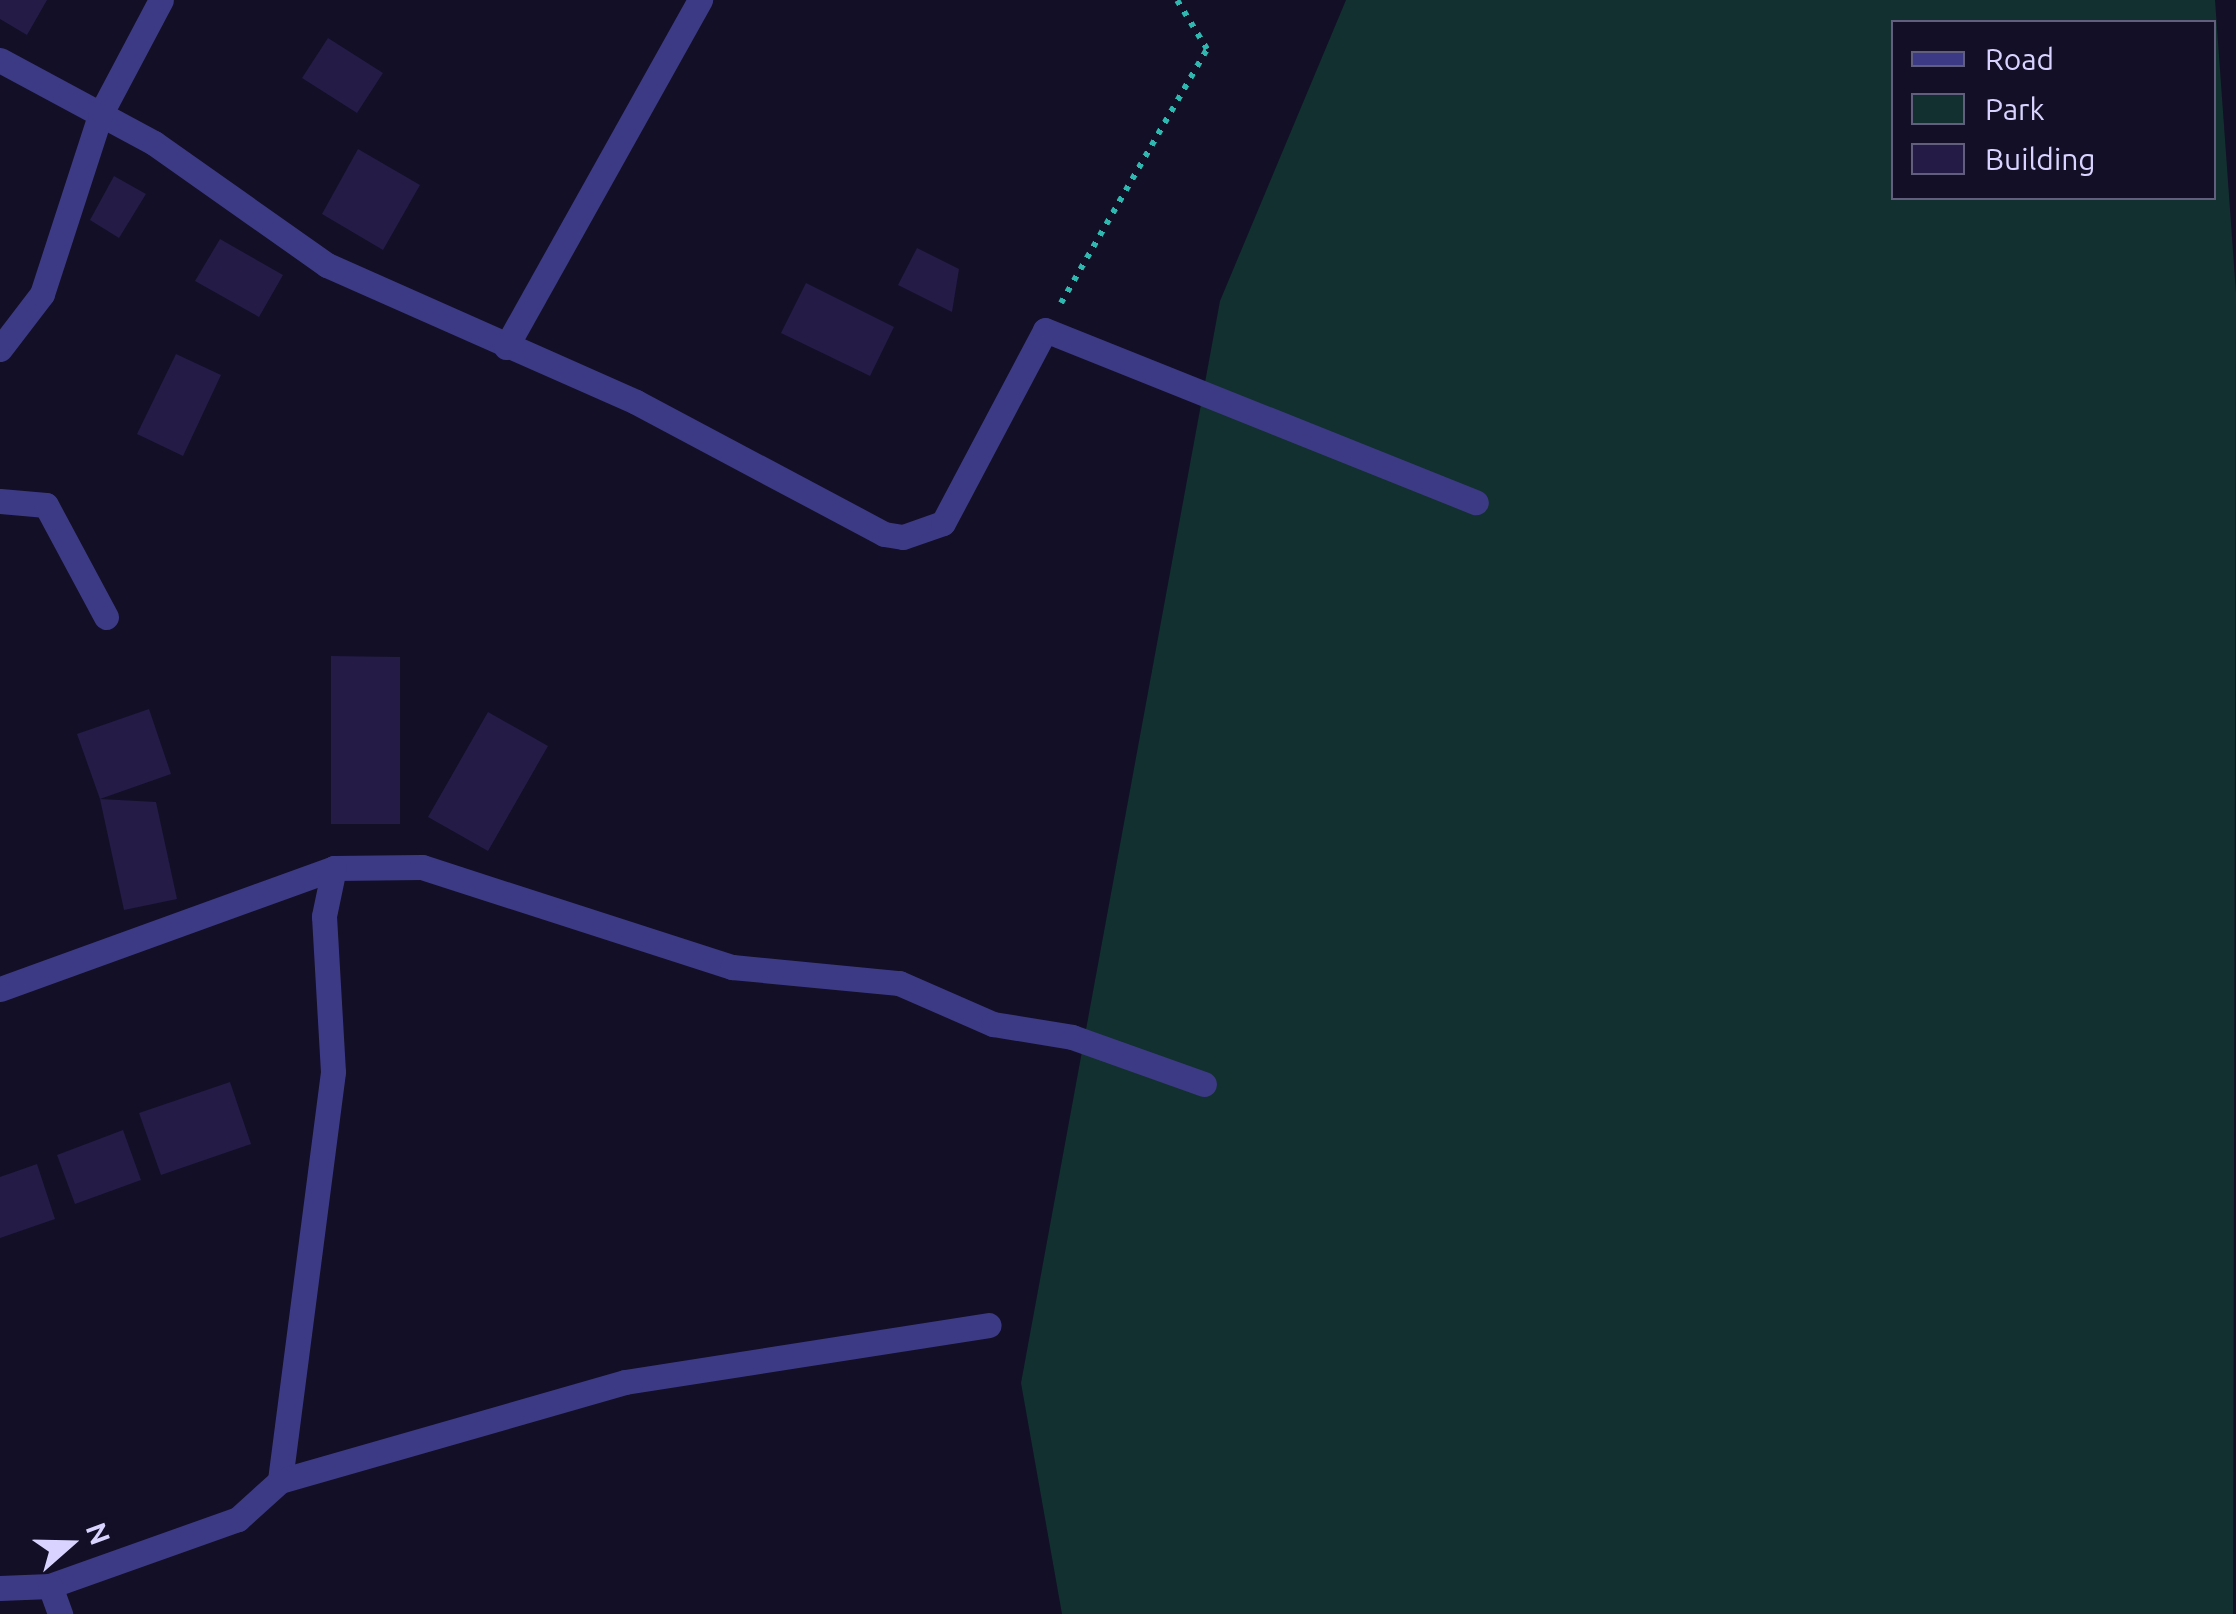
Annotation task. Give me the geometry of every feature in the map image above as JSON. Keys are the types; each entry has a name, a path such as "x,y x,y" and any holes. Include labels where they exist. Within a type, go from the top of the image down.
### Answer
{"street":[{"path":"0,349 42,294 78,204 100,115 161,0"},
{"path":"506,347 700,0"},
{"path":"0,60 100,115 327,264 903,537 943,523 1045,330 1476,502"},
{"path":"0,501 46,506 106,617"},
{"path":"0,989 334,868 422,867 732,967 898,983 993,1024 1072,1037 1204,1084"},
{"path":"280,1481 333,1072 324,916 334,868"},
{"path":"0,1588 50,1586 238,1518 280,1481 625,1382 989,1325"},
{"path":"50,1586 60,1614"}],"path":[{"path":"1045,330 1206,49 1177,0"}],"green space":[{"path":"1346,0 2215,0 2236,293 2233,1614 1062,1614 1021,1383 1220,301"}],"building":[{"path":"0,0 47,0 27,35 0,19"},
{"path":"328,38 383,73 357,113 302,78"},
{"path":"358,149 420,185 383,250 322,214"},
{"path":"114,176 146,194 119,238 90,220"},
{"path":"220,239 283,275 259,317 195,281"},
{"path":"917,248 959,269 952,312 898,285"},
{"path":"806,283 894,327 870,376 781,333"},
{"path":"176,354 221,375 183,456 137,434"},
{"path":"331,656 400,657 400,824 331,824"},
{"path":"149,709 171,774 100,799 77,734"},
{"path":"488,712 548,746 488,851 428,817"},
{"path":"100,799 156,802 177,899 124,910"},
{"path":"230,1082 251,1144 161,1175 139,1113"},
{"path":"123,1130 141,1180 75,1204 57,1155"},
{"path":"37,1164 55,1219 0,1238 0,1177"}]}
